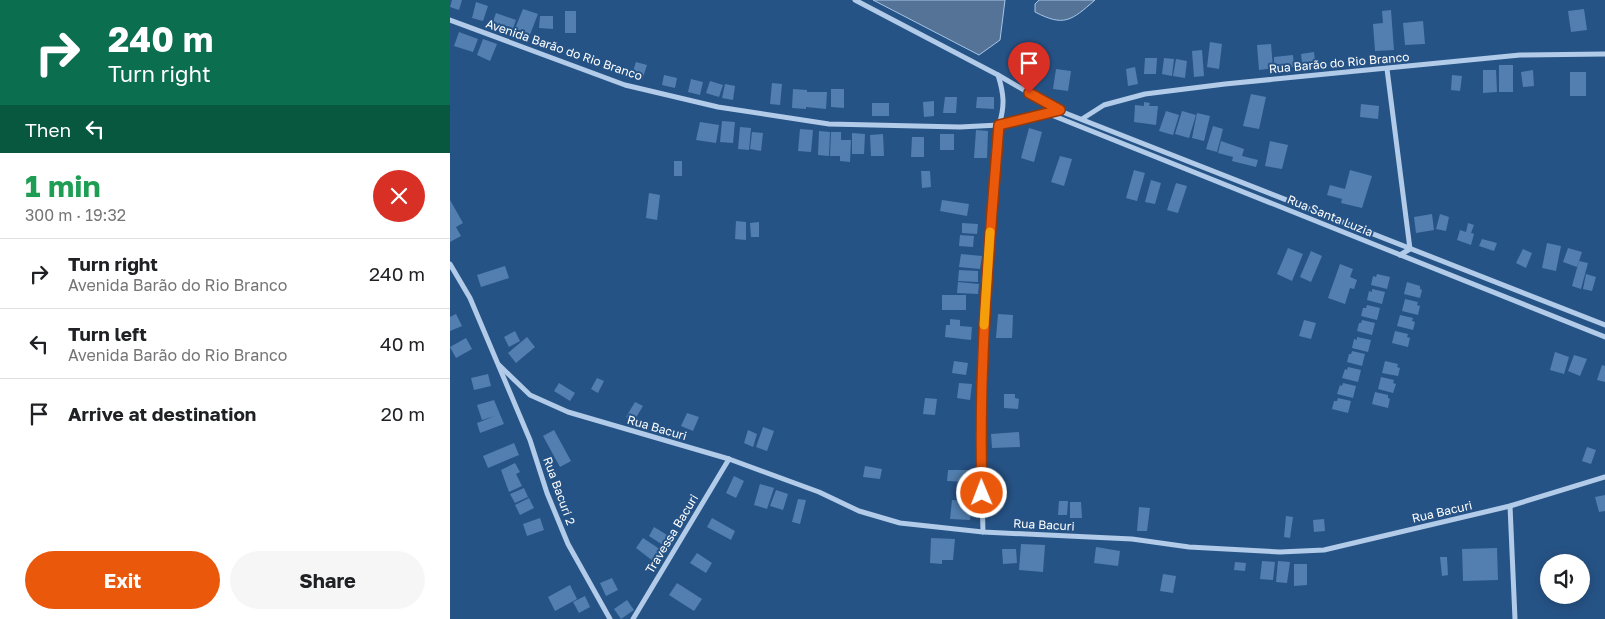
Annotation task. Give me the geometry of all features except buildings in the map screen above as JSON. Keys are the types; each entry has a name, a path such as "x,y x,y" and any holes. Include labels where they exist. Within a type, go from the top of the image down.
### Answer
{"street":[{"path":"855,0 998,75 1060,110"},
{"name":"Avenida Barão do Rio Branco","path":"450,20 625,84 718,107 829,124 960,127 999,125 1048,114"},
{"name":"Rua Barão do Rio Branco","path":"1082,119 1104,105 1145,94 1224,84 1520,55 1605,54"},
{"path":"1387,69 1410,248 1400,255"},
{"path":"983,532 980,454 985,299 999,125 1004,104 1004,93 998,75"},
{"path":"1048,114 1060,110"},
{"name":"Rua Santa Luzia","path":"1060,110 1605,325"},
{"name":"Rua Santa Luzia","path":"1048,114 1605,338"},
{"name":"Rua Bacuri","path":"450,264 470,298 499,365 530,395 568,412 729,459 819,492 859,510 900,523 983,532 1132,540 1189,547 1302,552 1324,550 1510,506 1605,476"},
{"name":"Rua Bacuri 2","path":"499,365 530,440 547,493 568,544 610,619"},
{"name":"Travessa Bacuri","path":"633,619 729,459"},
{"path":"1510,506 1515,619"}],"water":[{"path":"873,0 1005,0 1000,40 979,55"},
{"path":"1039,0 1095,0 1073,17 1067,20 1060,20 1045,17 1035,12 1035,4"}],"slow traffic":[{"path":"984,325 990,232"}],"route":[{"path":"982,493 980,454 986,272 999,125 1060,110 1029,93"}]}
